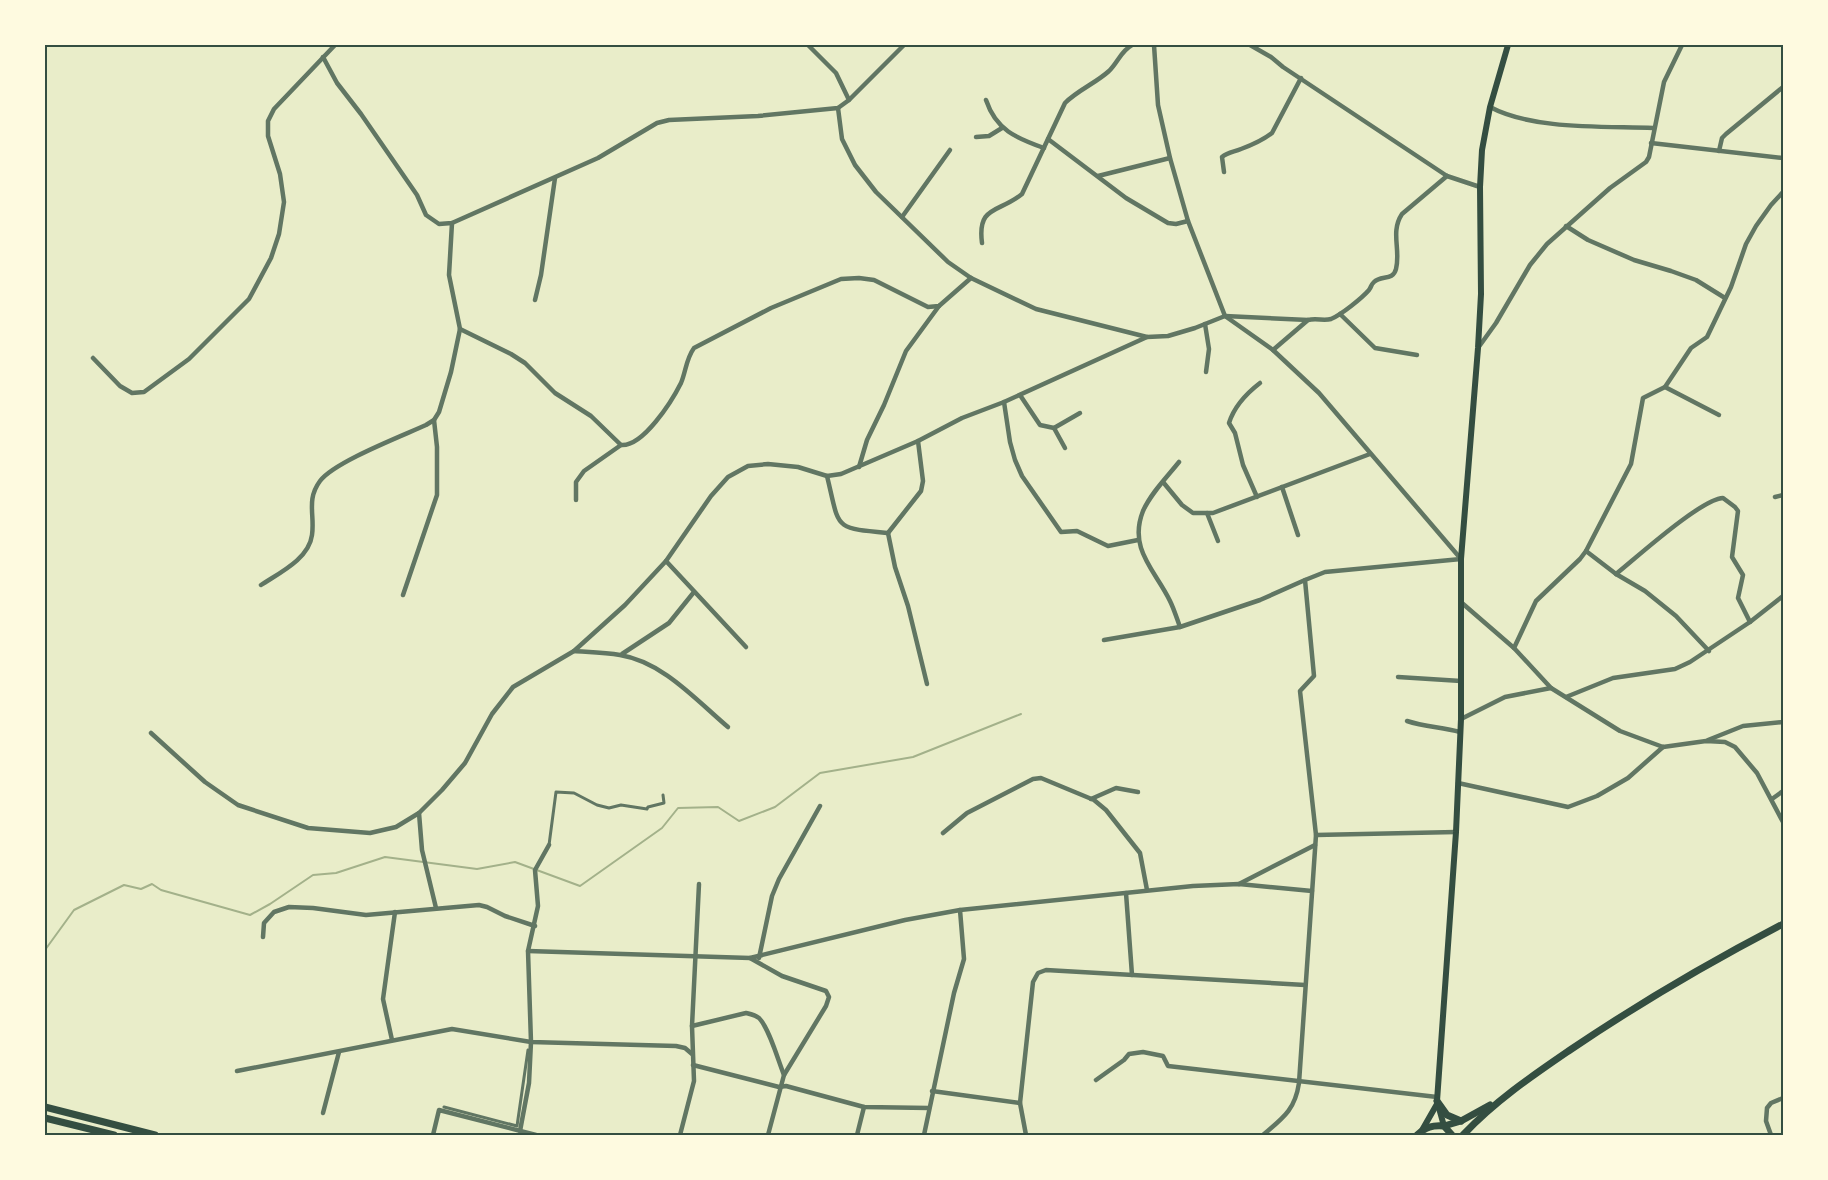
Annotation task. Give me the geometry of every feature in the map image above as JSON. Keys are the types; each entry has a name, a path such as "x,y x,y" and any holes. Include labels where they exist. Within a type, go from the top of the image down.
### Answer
{"main road":[{"path":"1452,1135 1444,1126 1437,1101 1456,832 1461,719 1461,559 1478,348 1482,242 1480,187 1482,150 1490,107 1508,45"},
{"path":"1419,1133 1433,1125 1444,1126 1461,1121 1497,1101 1604,1027 1783,924"},
{"path":"1437,1101 1447,1115 1461,1121"},
{"path":"1419,1133 1437,1101"},
{"path":"1463,1135 1497,1101"},
{"path":"45,1107 155,1135"},
{"path":"45,1118 114,1135"}],"street":[{"path":"93,358 120,386 132,393 144,392 189,358 249,298 271,258 279,234 284,202 280,174 268,136 268,121 274,109 335,45"},
{"path":"808,45 836,73 849,100"},
{"path":"322,57 337,83 417,195 426,215 439,224 452,223 598,159 663,121 758,116 838,108 849,100 904,45"},
{"path":"982,243 980,228 985,215 1010,204 1022,194 1065,103 1108,72 1121,53 1132,45"},
{"path":"1154,45 1158,105 1170,158 1188,221 1224,316 1273,350 1326,400 1461,559"},
{"path":"1250,45 1447,176 1480,187"},
{"path":"1478,348 1496,323 1530,265 1547,244 1610,188 1642,167 1649,157 1664,82 1683,45"},
{"path":"1224,172 1222,156 1224,154 1265,139 1272,134 1300,78"},
{"path":"1719,151 1722,138 1783,87"},
{"path":"986,100 991,116 1002,128 1018,138 1044,148"},
{"path":"1490,107 1506,115 1551,123 1653,128"},
{"path":"838,108 842,139 855,165 876,192 933,249 972,278 1036,309 1147,337 1168,336 1224,316 1326,320 1340,314 1369,290 1372,283 1395,273 1397,221 1402,214 1447,176"},
{"path":"976,137 989,136 1002,128"},
{"path":"1048,139 1126,198 1168,223 1188,221"},
{"path":"1651,143 1783,158"},
{"path":"902,217 950,150"},
{"path":"1098,177 1170,158"},
{"path":"535,300 541,275 555,178"},
{"path":"1514,648 1536,601 1586,551 1625,478 1631,464 1644,398 1665,387 1691,348 1707,337 1746,244 1756,226 1783,192"},
{"path":"261,585 292,564 305,552 312,536 312,497 320,481 333,469 434,420 439,412 451,372 460,329 449,275 452,223"},
{"path":"1566,226 1588,240 1634,260 1696,280 1725,298"},
{"path":"460,329 525,363 555,393 591,416 621,445 628,446 656,422 680,384 687,368 688,357 694,348 771,308 841,279 859,278 874,280 928,307 939,306"},
{"path":"859,467 867,440 906,351 939,306 972,278"},
{"path":"1340,314 1375,348 1417,355"},
{"path":"1273,350 1308,320"},
{"path":"1204,324 1209,349 1206,372"},
{"path":"151,733 194,772 238,805 308,828 370,832 396,827 419,813 465,763 492,714 513,687 574,651 625,605 666,561 711,496 728,477 748,466 768,464 788,466 826,476 841,474 1147,337"},
{"path":"1257,496 1243,465 1235,433 1229,423 1241,401 1260,383"},
{"path":"1665,387 1719,415"},
{"path":"1020,394 1040,426 1054,428 1080,413"},
{"path":"1005,402 1010,442 1019,468 1061,532 1077,531 1108,546 1138,540"},
{"path":"403,595 437,495 437,447 434,420"},
{"path":"1054,428 1065,448"},
{"path":"918,441 923,481 921,491 888,533 927,684"},
{"path":"576,500 576,482 584,471 621,445"},
{"path":"1163,482 1182,505 1193,513 1213,513 1370,454"},
{"path":"1179,462 1143,510 1138,528 1138,540 1147,564 1172,603 1180,627"},
{"path":"826,476 839,522 844,527 852,530 888,533"},
{"path":"1282,487 1298,535"},
{"path":"1775,497 1783,495"},
{"path":"1616,574 1689,515 1714,500 1723,498 1738,511 1732,557 1743,575 1738,598 1750,622"},
{"path":"1207,513 1218,541"},
{"path":"1586,551 1616,574 1645,591 1676,616 1709,651"},
{"path":"1104,640 1180,627 1260,600 1325,572 1461,559"},
{"path":"666,561 746,647"},
{"path":"1263,1135 1291,1108 1297,1098 1299,1083 1316,835 1300,691 1314,676 1305,580"},
{"path":"622,655 669,622 694,592"},
{"path":"1566,697 1613,678 1675,669 1709,651 1783,597"},
{"path":"1461,603 1514,648 1551,687 1620,731 1663,747 1706,741 1725,742 1735,747 1757,773 1783,820"},
{"path":"574,651 622,655 657,669 728,727"},
{"path":"1398,677 1461,681"},
{"path":"1461,719 1504,697 1551,687"},
{"path":"1407,721 1460,732"},
{"path":"1706,741 1743,726 1783,722"},
{"path":"1458,783 1568,807 1581,804 1628,778 1663,747"},
{"path":"944,833 967,813 1033,779 1049,780 1091,799 1106,810 1140,853 1147,890"},
{"path":"1091,799 1116,788 1138,792"},
{"path":"1772,799 1783,791"},
{"path":"520,1131 529,1083 531,1042 528,951 538,906 535,870 549,845 556,792 574,793 597,805 609,808 621,805 647,809 664,803 663,795"},
{"path":"759,958 775,888 820,806"},
{"path":"419,813 422,850 436,908"},
{"path":"1316,835 1456,832"},
{"path":"1239,884 1315,845"},
{"path":"680,1135 694,1081 692,1026 699,884"},
{"path":"528,951 696,958 759,958 905,920 960,909 1147,890 1239,884 1312,891"},
{"path":"1126,893 1132,975"},
{"path":"263,937 264,923 274,912 289,907 366,915 479,905 535,926"},
{"path":"924,1135 954,993 964,959 960,909"},
{"path":"392,1040 383,999 395,912"},
{"path":"750,958 782,976 828,993 826,1005 784,1075 768,1135"},
{"path":"1026,1135 1020,1103 1033,982 1038,973 1046,970 1305,985"},
{"path":"692,1026 746,1013 753,1014 760,1019 784,1075"},
{"path":"237,1071 452,1029 531,1042 676,1046 685,1048 692,1054"},
{"path":"442,1109 517,1126 528,1050"},
{"path":"323,1113 339,1052"},
{"path":"1096,1080 1129,1054 1143,1052 1163,1056 1168,1066 1437,1101"},
{"path":"693,1065 864,1107 929,1108"},
{"path":"932,1091 1020,1103"},
{"path":"1771,1135 1766,1121 1767,1108 1783,1098"},
{"path":"857,1135 864,1107"},
{"path":"442,1109 536,1135"},
{"path":"433,1135 442,1109"}],"waterway":[{"path":"45,950 74,910 124,885 141,889 152,884 161,890 250,915 313,875 336,873 385,857 477,869 515,862 580,886 662,828 678,808 718,807 739,821 775,807 820,773 913,757 1021,714"}]}
